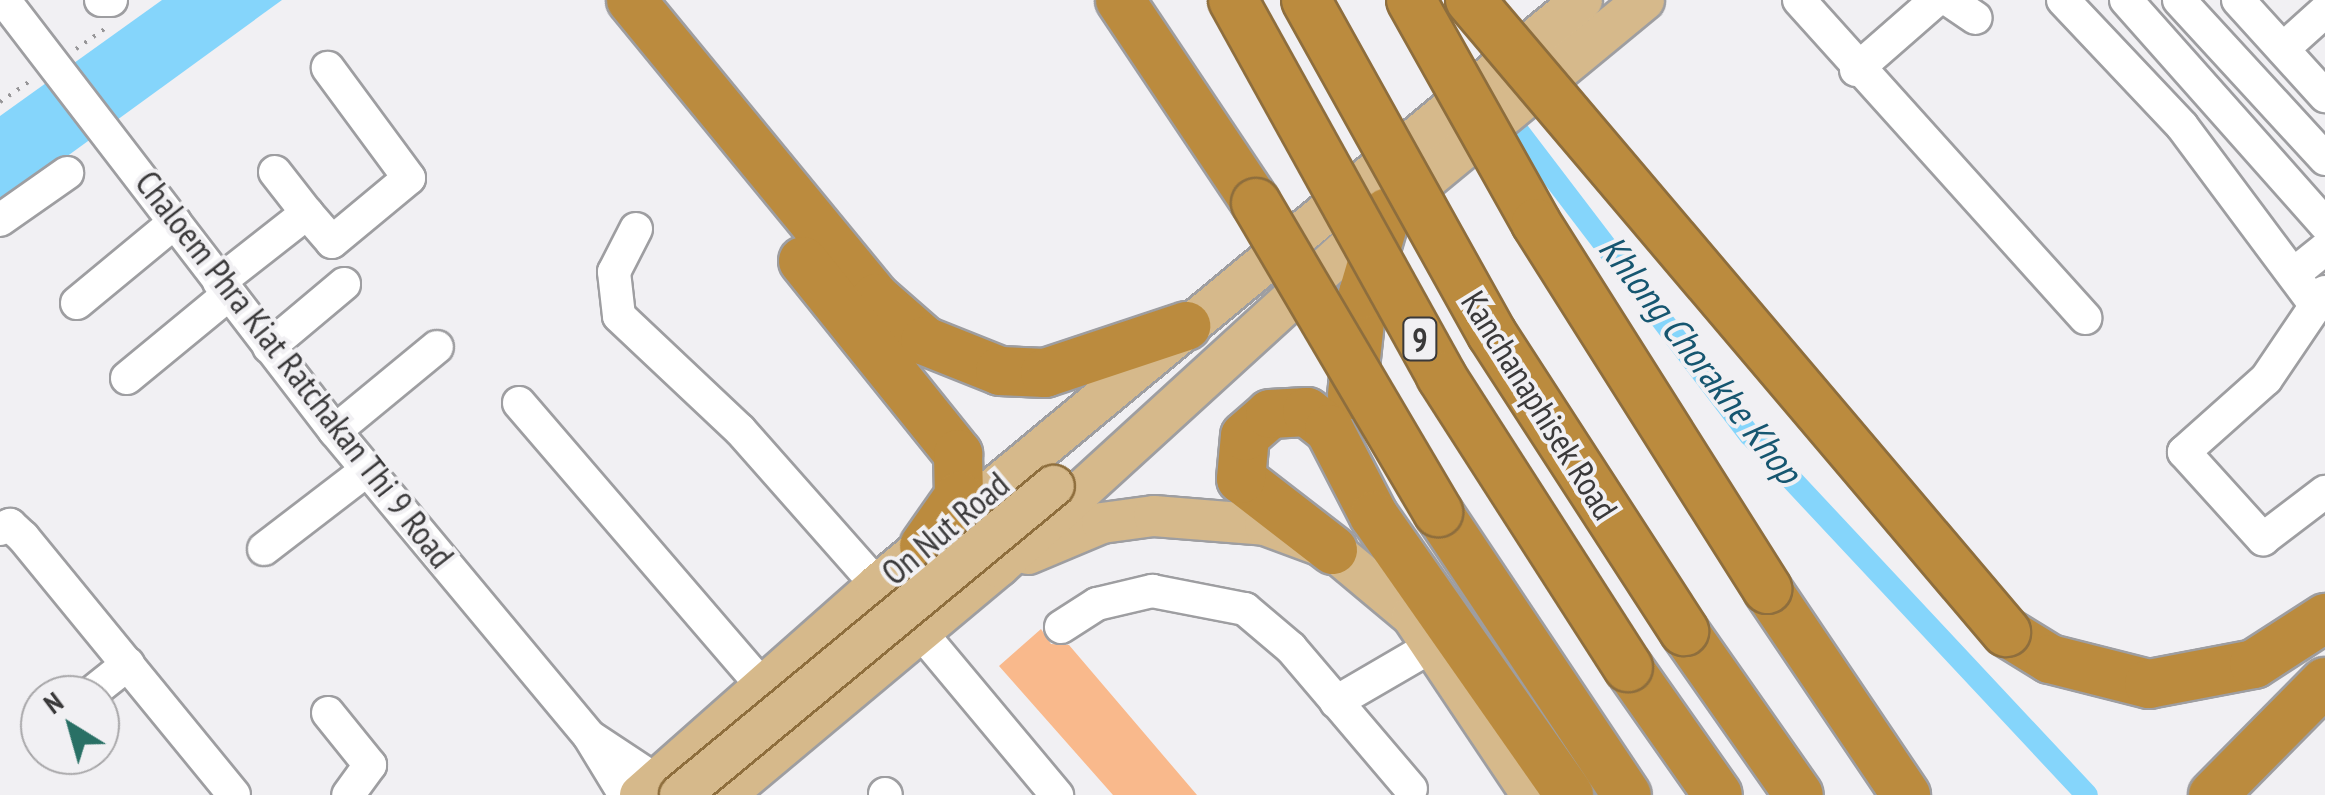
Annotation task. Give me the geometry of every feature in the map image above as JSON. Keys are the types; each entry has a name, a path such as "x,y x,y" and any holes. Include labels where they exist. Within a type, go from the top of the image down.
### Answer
{"highway":[{"path":"595,0 958,454 959,496 924,546"},
{"path":"631,0 876,298 925,341 1000,371 1045,373 1202,337"},
{"path":"1120,0 1256,203"},
{"path":"1148,0 1256,203 1390,435 1624,792"},
{"name":"Kanchanaphisek Road","path":"1233,0 1441,376 1628,667 1718,795"},
{"name":"Kanchanaphisek Road","path":"1306,0 1492,334 1684,631 1799,795"},
{"path":"1412,0 1536,223 1767,590 1906,795"},
{"path":"1470,0 2006,632 2050,659 2149,684 2254,664 2325,618"},
{"path":"1358,488 1355,367 1387,212"},
{"path":"1334,550 1246,488 1238,459 1245,436 1279,410 1314,415 1358,488 1569,795"},
{"path":"2213,795 2325,682"}],"main road":[{"name":"On Nut Road","path":"654,792 1054,486 1202,337 1258,270 1433,124 1581,17 1644,0"},
{"name":"On Nut Road","path":"725,795 918,629 998,567 1387,212 1459,159 1581,17"},
{"name":"On Nut Road","path":"654,792 762,686 924,546 1202,337 1292,299"},
{"path":"998,567 1102,523 1154,516 1265,525 1334,550 1434,645 1532,795"},
{"path":"725,721 716,748 724,765 758,764"}],"street":[{"path":"101,0 111,0"},
{"path":"1856,70 1936,0"},
{"path":"2063,0 2182,126 2295,273 2321,297 2266,379 2184,452 2263,539 2325,492"},
{"path":"2126,0 2325,224"},
{"path":"2179,0 2325,159"},
{"path":"2252,5 2283,49 2321,85"},
{"path":"1818,6 1856,70 2084,318"},
{"path":"2283,49 2325,11"},
{"name":"Chaloem Phra Kiat Ratchakan Thi 9 Road","path":"8,17 44,45 269,347 588,736 654,792"},
{"path":"276,172 332,242 408,178 328,68"},
{"path":"0,220 67,173"},
{"path":"127,378 307,213"},
{"path":"76,303 174,222"},
{"path":"636,229 614,272 619,316 740,430 878,585"},
{"path":"2295,273 2325,249"},
{"path":"269,347 344,284"},
{"path":"336,431 437,347"},
{"path":"519,403 762,686"},
{"path":"264,549 368,470"},
{"path":"0,528 10,524 23,536 234,795"},
{"path":"1061,627 1126,594 1204,594 1265,623 1411,789"},
{"path":"918,629 1056,795"},
{"path":"1336,702 1434,645"},
{"path":"114,675 128,664"},
{"path":"328,713 370,765 348,795"}],"water":[{"path":"162,0 282,0 0,205 0,116"}],"building":[{"path":"1041,629 1051,644 1069,645 1197,795 1113,795 999,666"}],"waterway":[{"name":"Khlong Chorakhe Khop","path":"1499,106 1750,435 2087,795"}]}
